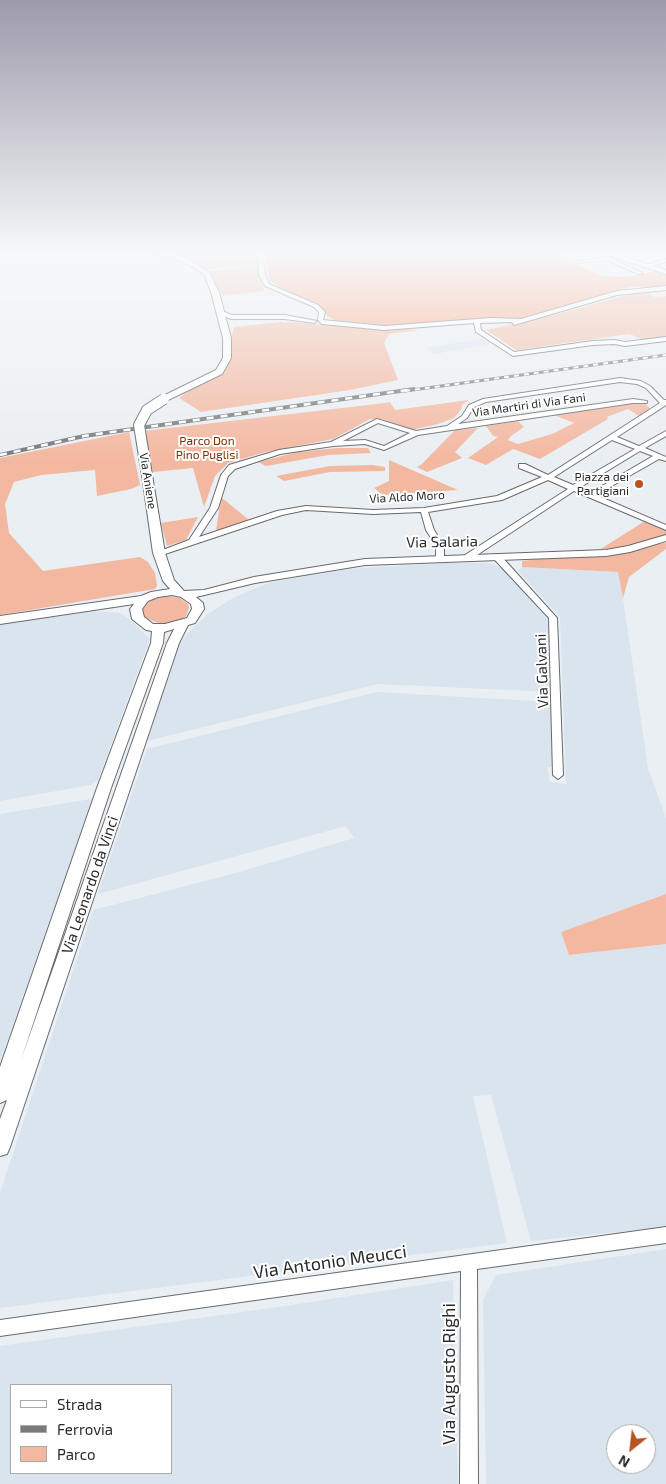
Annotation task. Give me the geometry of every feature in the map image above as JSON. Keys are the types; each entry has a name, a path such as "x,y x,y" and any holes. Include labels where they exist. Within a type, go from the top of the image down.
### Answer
{"main road":[{"name":"Via Aniene","path":"182,593 171,585 165,574 159,552 139,425 147,410 164,398 210,378 221,369 227,358 227,321"},
{"name":"Via Salaria","path":"0,620 150,597 219,590 254,580 336,566 394,560 606,553 630,550 666,538"},
{"path":"138,619 136,609 163,585 165,574"},
{"name":"Via Salaria","path":"182,625 196,615 198,608 219,590"},
{"path":"182,593 196,602 198,608"},
{"name":"Via Salaria","path":"93,607 120,610 138,619 143,624 158,628"},
{"path":"158,628 182,625"},
{"name":"Via Leonardo da Vinci","path":"0,1147 173,643 182,625"},
{"name":"Via Leonardo da Vinci","path":"0,1094 104,788 157,643 158,628"}],"street":[{"path":"321,321 377,328 454,324 480,325 519,321"},
{"path":"480,325 477,329 513,354 593,343 614,342 625,344 666,339"},
{"path":"445,428 465,416 471,406 485,400 620,380 639,382 663,401"},
{"path":"649,406 648,399 663,401"},
{"name":"Via Martiri di Via Fani","path":"214,508 225,475 232,467 279,452 333,444 365,442 384,448 416,433 445,428 633,401 649,406"},
{"name":"Via Aldo Moro","path":"159,552 280,514 306,508 373,512 424,510 499,498 548,477 611,438 649,406 663,401"},
{"name":"Via Martiri di Via Fani","path":"333,444 377,421 416,433"},
{"path":"468,558 574,488 666,434"},
{"path":"611,438 662,458"},
{"path":"592,496 662,458"},
{"path":"522,466 666,528"},
{"path":"208,537 214,508"},
{"path":"191,543 214,508"},
{"path":"424,510 430,530 440,546 440,558"},
{"name":"Via Galvani","path":"498,558 554,618 558,775"},
{"name":"Via Antonio Meucci","path":"0,1328 666,1235"},
{"name":"Via Augusto Righi","path":"469,1263 470,1484"}],"shaded area":[{"path":"347,321 475,321 470,322 384,325"},
{"path":"486,338 491,344 435,354 425,348"},
{"path":"445,563 489,563 507,570 549,621 552,692 378,684 147,741 177,647 189,632 208,614 233,598 268,583 347,569"},
{"path":"522,567 619,572 648,768 666,818 666,894 561,932 569,955 666,944 666,1227 531,1241 491,1095 473,1096 507,1243 0,1308 0,1193 93,910 232,874 354,838 346,826 98,894 147,749 377,692 552,702 554,767 547,767 550,782 566,784 560,617 518,571"},
{"path":"93,611 120,613 150,639 98,780 91,785 0,801 0,624"},
{"path":"91,799 92,803 0,1061 0,814"},
{"path":"666,1249 666,1484 486,1484 483,1300 496,1275"},
{"path":"453,1280 458,1484 0,1484 0,1346 285,1306"}],"green space":[{"path":"525,321 666,321 666,336 643,340 630,334 516,350 486,330"},
{"path":"280,322 421,330 389,334 384,343 398,380 350,390 201,412 179,398 225,363 234,327"},
{"name":"Parco Don Pino Puglisi","path":"469,400 462,405 461,410 454,418 438,424 411,430 382,419 370,419 333,439 266,452 228,463 215,476 204,507 193,468 153,472 144,431 390,402 395,410"},
{"path":"637,402 645,403 651,410 639,416 628,409 607,417 608,419 540,459 513,449 486,465 468,458 498,437 493,436 486,426 518,421 524,427 508,440 518,444 552,434 574,423 554,415"},
{"path":"478,428 455,452 462,458 427,472 417,467 455,430"},
{"path":"129,432 140,485 131,489 97,496 95,470 41,475 14,482 5,504 9,533 43,571 140,557 148,562 155,573 157,586 155,589 0,615 0,458"},
{"path":"337,448 368,448 371,453 328,455 266,466 258,462 298,452"},
{"path":"389,460 458,490 383,495 374,488 389,481"},
{"path":"372,465 385,467 385,471 330,472 284,481 276,476 330,466"},
{"path":"221,497 249,520 216,531"},
{"path":"198,517 186,540 167,546 161,523"},
{"path":"645,521 666,530 666,535 638,545 599,550"},
{"path":"666,543 666,549 629,577 623,598 618,572 522,567 522,561"},
{"path":"167,596 180,598 188,604 189,608 186,616 182,620 161,624 145,618 142,610 144,606 153,599"},
{"path":"666,894 666,944 569,955 561,932"}],"railway":[{"path":"405,391 666,355"},
{"path":"0,455 84,436 414,389"}],"place":[{"name":"Piazza dei Partigiani","path":"639,484"}]}
